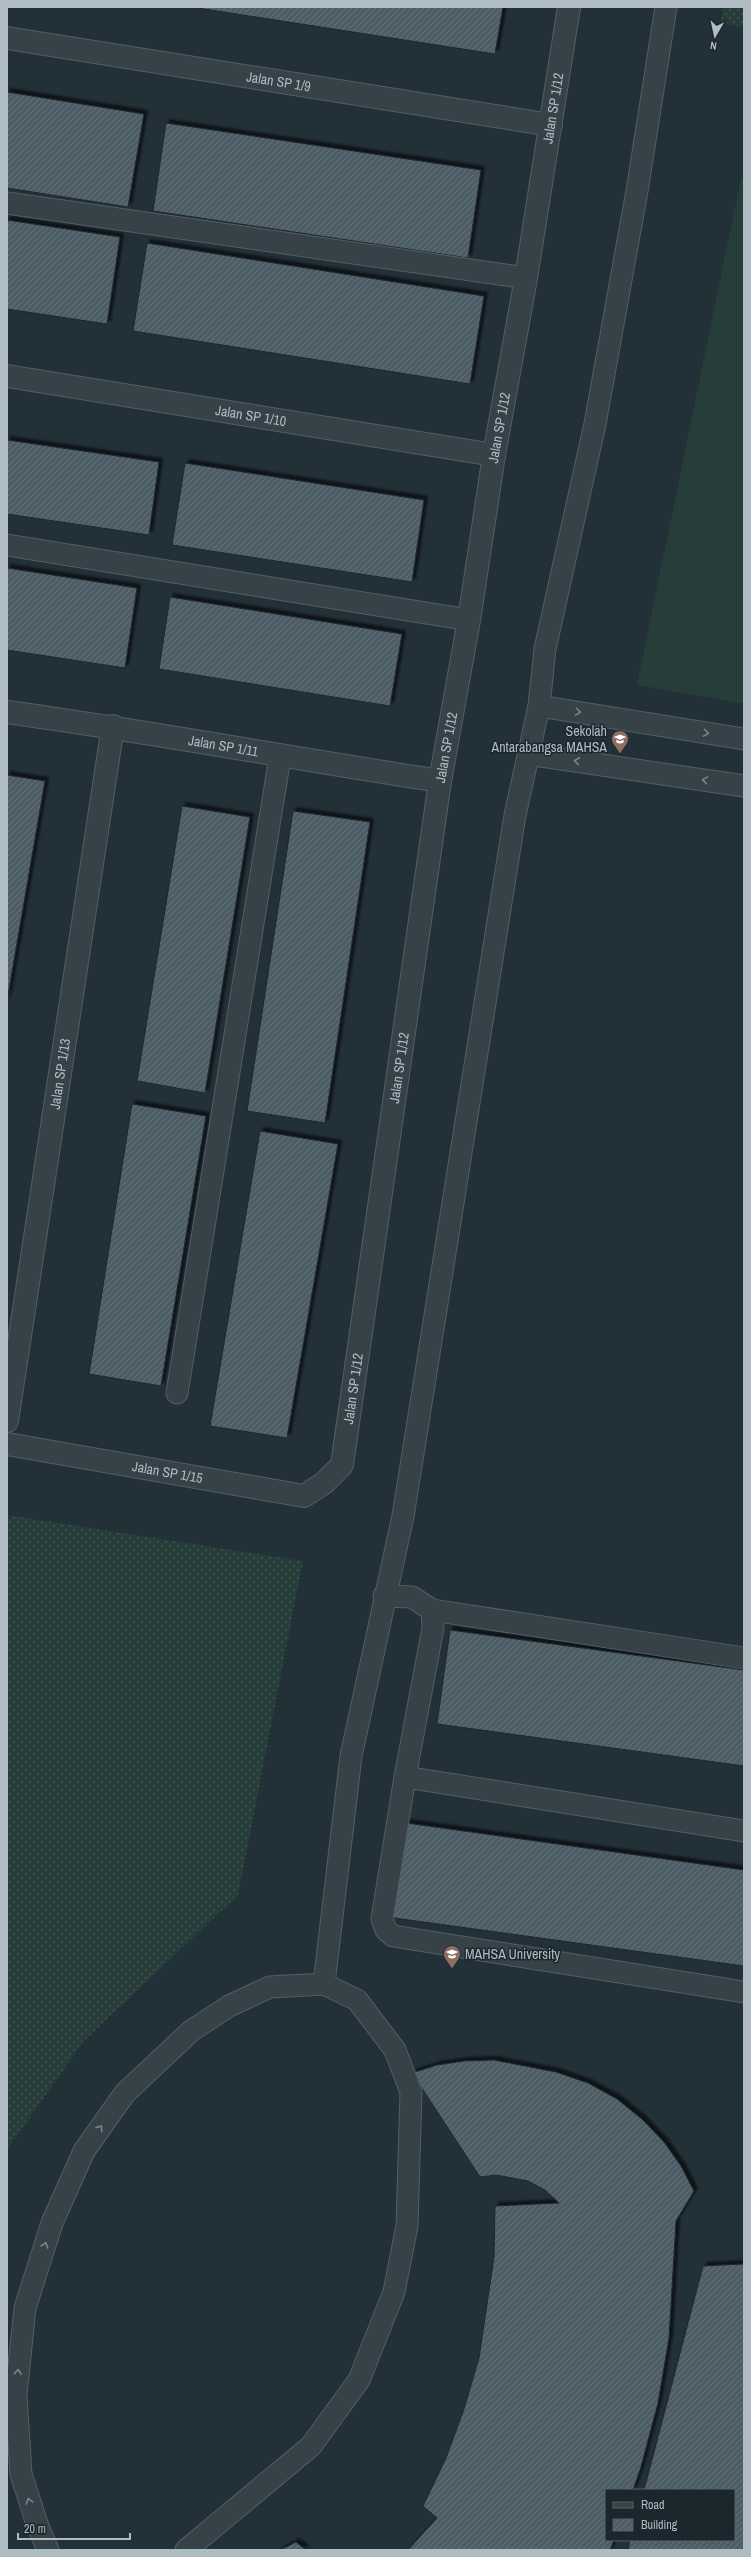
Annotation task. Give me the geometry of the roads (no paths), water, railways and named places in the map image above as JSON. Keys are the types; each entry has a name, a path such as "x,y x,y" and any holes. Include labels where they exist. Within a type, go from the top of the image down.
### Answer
{"street":[{"name":"Jalan SP 1/12","path":"324,1483 342,1465 440,781 469,620 494,455 526,278 569,7"},
{"name":"Jalan SP 1/9","path":"7,38 551,125"},
{"name":"Jalan SP 1/10","path":"7,376 494,455"},
{"name":"Jalan SP 1/11","path":"7,712 113,726 280,757 440,781"},
{"name":"Jalan SP 1/13","path":"7,1421 113,726"},
{"name":"Jalan SP 1/15","path":"7,1444 304,1496 324,1483"}],"lane":[{"path":"324,1984 351,1756 384,1596 403,1516 515,815 540,706 545,649 595,424 636,199 666,7"},
{"path":"7,203 526,278"},
{"path":"7,545 469,620"},
{"path":"540,706 744,739"},
{"path":"528,754 744,786"},
{"path":"177,1393 280,757"},
{"path":"384,1596 412,1597 432,1610 744,1658"},
{"path":"432,1610 433,1628 405,1777 382,1919 386,1930 393,1936 744,1992"},
{"path":"405,1777 744,1831"},
{"path":"48,2550 37,2524 21,2474 16,2395 25,2308 52,2224 84,2152 125,2093 191,2031 229,2006 270,1987 324,1984 357,2000 395,2050 411,2092 406,2226 394,2292 359,2380 311,2446 186,2550"}],"place":[{"name":"Sekolah Antarabangsa MAHSA","path":"620,754"},
{"name":"MAHSA University","path":"452,1969"}]}
